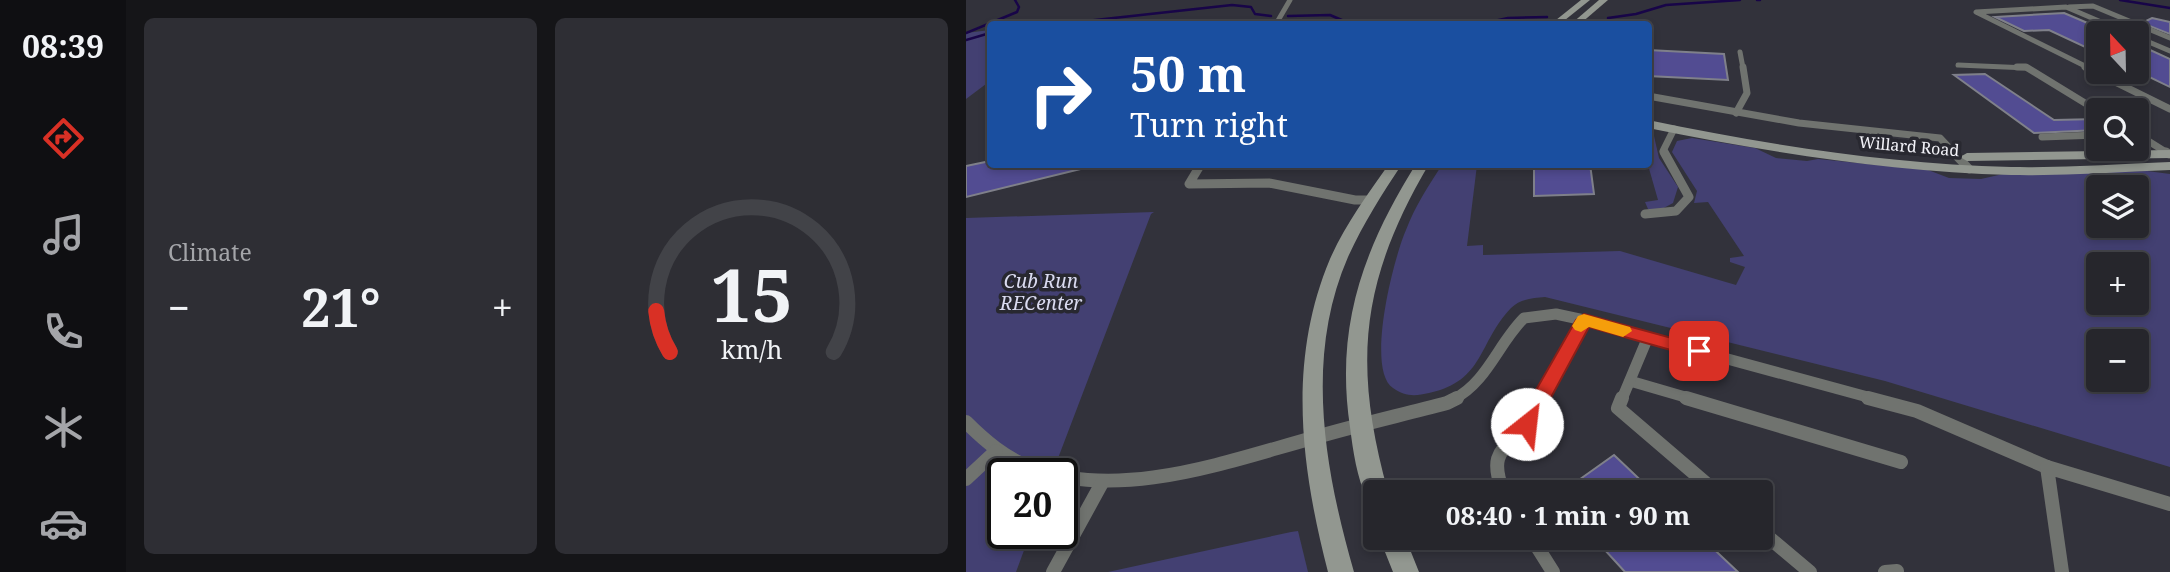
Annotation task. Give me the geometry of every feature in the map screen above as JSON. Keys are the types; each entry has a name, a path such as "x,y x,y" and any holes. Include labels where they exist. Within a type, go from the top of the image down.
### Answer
{"main road":[{"path":"1559,21 1586,0"},
{"path":"1579,21 1604,0"},
{"name":"Willard Road","path":"1652,114 1804,141 1958,156 2170,158"},
{"name":"Willard Road","path":"1652,125 1854,159 1969,169 2047,170 2170,158"},
{"path":"1341,572 1324,505 1313,438 1310,377 1315,338 1324,301 1348,242 1371,200 1393,168"},
{"path":"1373,480 1359,426 1355,379 1356,340 1364,285 1393,212 1420,168"},
{"path":"1397,550 1406,572"}],"lane":[{"path":"1278,21 1290,0"},
{"path":"2170,38 2094,6 1976,12 2170,109"},
{"path":"2066,8 2098,21"},
{"path":"2149,42 2170,51"},
{"path":"1735,113 1747,93 1740,52"},
{"path":"1958,65 2026,67 2086,104"},
{"path":"1652,97 1735,113 1848,129 1940,138 1969,169"},
{"path":"1645,214 1664,215 1673,212 1681,208 1689,197 1663,151 1674,129"},
{"path":"2042,137 2086,135"},
{"path":"2149,143 2170,158"},
{"path":"1199,168 1189,184 1269,183 1355,200 1371,200"},
{"path":"966,422 996,451 1040,470 1103,481 1167,475 1224,463 1464,396 1475,386 1524,318 1556,314 1917,411 2047,467 2170,505"},
{"path":"1499,480 1496,473 1500,450 1527,424 1584,320"},
{"path":"1647,337 1618,408 1702,480"},
{"path":"1630,381 1901,461"},
{"path":"966,479 996,451"},
{"path":"2047,467 2062,572"},
{"path":"1053,572 1103,481"},
{"path":"1773,541 1810,572"},
{"path":"1539,550 1553,572"}],"green space":[{"path":"987,30 987,83 966,99 966,33"},
{"path":"1652,134 1659,158 1678,187 1673,203 1660,210 1648,209 1645,202 1658,200 1649,168 1652,168"},
{"path":"1692,138 1755,148 1776,158 1807,161 1818,159 1928,170 1949,178 1981,179 2003,174 2147,171 2170,174 2170,467 1885,381 1545,297 1523,301 1511,308 1500,321 1471,370 1447,387 1411,395 1397,391 1385,377 1382,359 1384,312 1395,263 1410,221 1440,168 1477,168 1467,246 1483,245 1483,255 1620,251 1736,285 1745,267 1730,262 1730,258 1744,256 1708,202 1694,203 1697,191 1672,152 1677,141"},
{"name":"Cub Run RECenter","path":"1154,212 1058,458 987,458 987,549 1024,549 1016,572 966,572 966,218"},
{"path":"1298,531 1308,572 1108,572 1291,532"}],"building":[{"path":"2064,13 2086,22 2086,47 2049,30 2024,31 1995,17"},
{"path":"2152,18 2170,22 2170,34 2149,26 2149,21 2146,21"},
{"path":"2149,49 2170,59 2170,87 2149,77"},
{"path":"1652,50 1724,54 1728,80 1652,76"},
{"path":"1985,74 2054,120 2086,119 2086,131 2034,133 1954,75"},
{"path":"987,162 987,168 1085,168 966,197 966,166"},
{"path":"1534,168 1591,168 1594,194 1534,196"},
{"path":"1614,455 1640,480 1579,480"},
{"path":"1605,550 1715,550 1738,572 1625,572"}],"waterway":[{"path":"995,21 1017,12 1019,7 1015,0"},
{"path":"1608,18 1636,14 1666,5 1740,0"},
{"path":"2120,0 2170,8"},
{"path":"1086,21 1232,5 1251,7 1255,14 1271,16"},
{"path":"1288,16 1330,15 1344,21"},
{"path":"1494,21 1547,17"},
{"path":"966,33 987,24"},
{"path":"966,40 987,34"}],"slow traffic":[{"path":"1581,326 1584,320 1623,331"}],"route":[{"path":"1527,424 1584,320 1699,351"}]}
